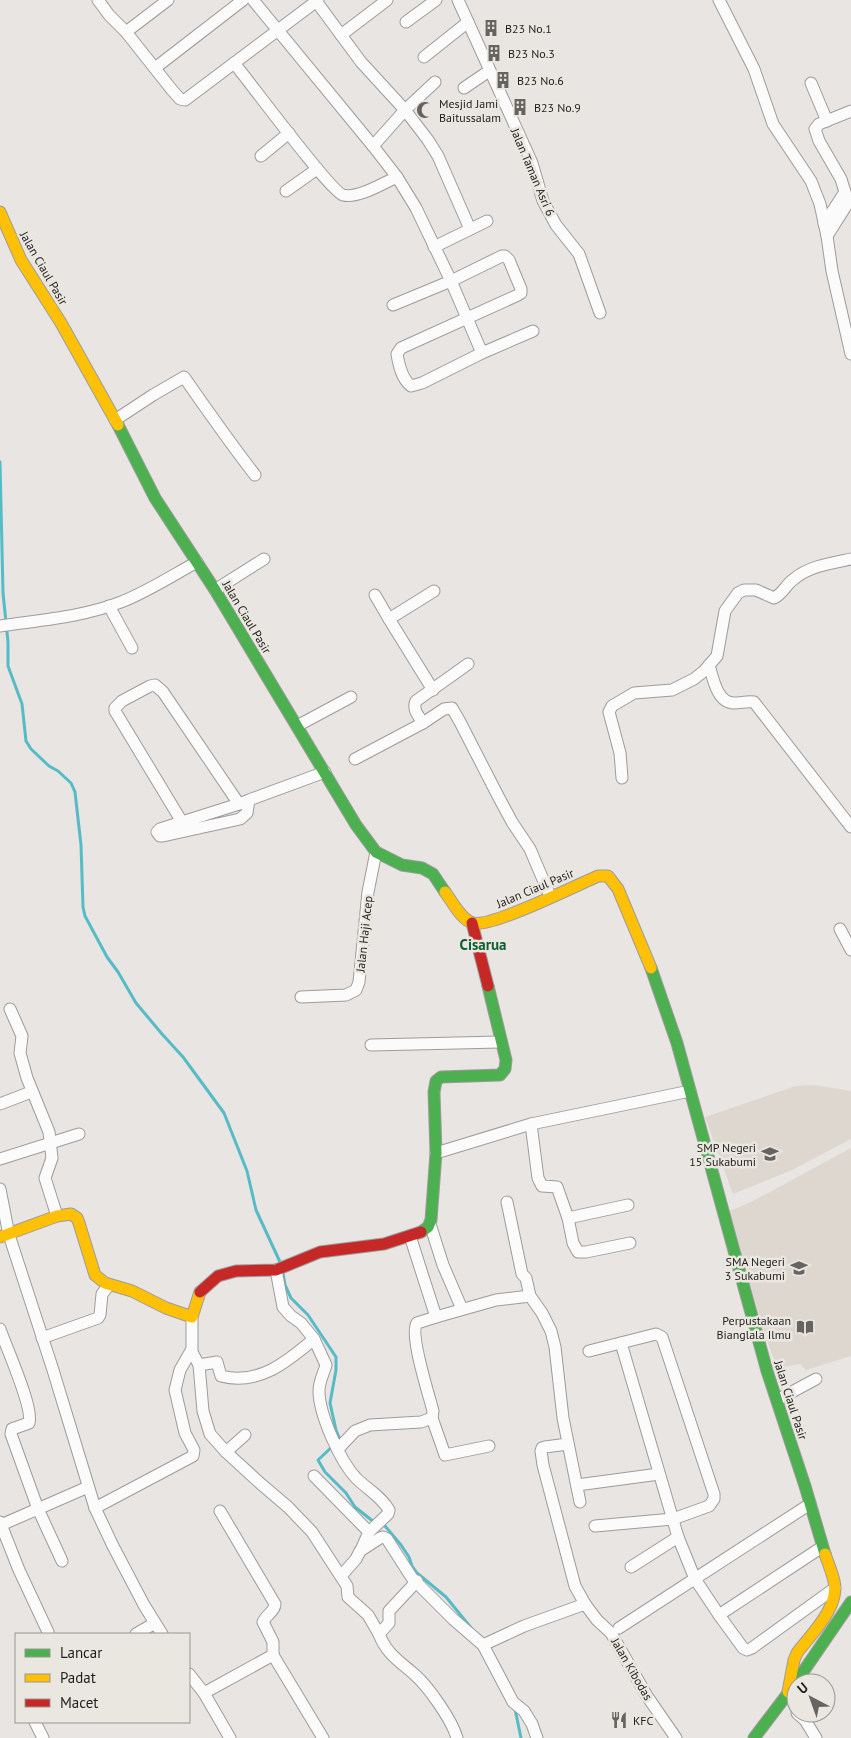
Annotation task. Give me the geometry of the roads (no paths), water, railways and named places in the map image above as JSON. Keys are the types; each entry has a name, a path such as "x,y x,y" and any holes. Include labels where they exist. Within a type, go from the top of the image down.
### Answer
{"main road":[{"name":"Jalan Ciaul Pasir","path":"0,212 21,260 61,323 156,498 215,590 356,825 376,852 402,865 430,871 437,878 461,914 472,923 482,923 515,913 598,876 608,876 614,882 646,954 677,1043 767,1371 835,1588"},
{"path":"4,1236 57,1216 68,1213 74,1215 77,1218 96,1275 100,1280 109,1285 132,1291 166,1308 192,1317 200,1293 204,1287 218,1276 236,1271 276,1270 320,1252 362,1248 422,1232 430,1224 436,1153 434,1092 436,1081 441,1077 502,1074 506,1065 472,923"},
{"path":"792,1673 797,1652 832,1606 835,1588"},
{"path":"802,1673 851,1602"},
{"path":"754,1738 786,1696"}],"street":[{"path":"98,0 172,90 180,99 185,100 317,0 362,62 428,140 438,156 470,229"},
{"path":"126,32 168,0"},
{"path":"154,68 243,0"},
{"path":"253,0 397,177 416,208 482,352"},
{"path":"341,35 387,0"},
{"path":"406,22 436,0"},
{"name":"Jalan Taman Asri 6","path":"458,0 532,163 543,200 556,225 579,254 600,313"},
{"path":"719,0 754,69 773,124 811,181 820,204 832,271 851,354"},
{"path":"424,57 468,22"},
{"path":"234,63 317,169 339,193 345,196 359,194 397,177"},
{"path":"464,88 489,71"},
{"path":"373,146 404,110 435,82"},
{"path":"811,83 827,121"},
{"path":"849,194 819,141 815,130 819,124 851,111"},
{"path":"262,156 289,133"},
{"path":"286,190 317,169"},
{"path":"824,224 849,194"},
{"path":"827,236 849,194"},
{"path":"434,247 487,221"},
{"path":"393,305 505,256 520,284 521,291 518,295 401,348 397,354 402,373 411,386 482,352 533,331"},
{"path":"115,420 164,388 184,378 255,475"},
{"path":"215,590 264,559"},
{"path":"622,778 620,753 610,718 610,708 634,694 672,690 694,679 716,656 725,611 738,593 744,590 756,590 774,598 794,578 803,572 851,559"},
{"path":"0,626 75,615 123,602 197,562"},
{"path":"389,620 434,591"},
{"path":"375,594 433,690"},
{"path":"109,606 132,648"},
{"path":"423,724 416,711 416,701 468,664"},
{"path":"709,665 717,690 724,700 728,702 753,702 756,704 851,827"},
{"path":"182,822 116,711 116,708 122,701 150,686 155,686 164,692 244,802 247,813 240,819 160,836 157,832 160,829 182,822 244,802 325,772"},
{"path":"297,726 351,697"},
{"path":"354,759 423,724 444,709 454,710 498,796 530,849 550,896"},
{"name":"Jalan Haji Acep","path":"301,997 346,995 356,990 359,982 368,892 376,852"},
{"path":"840,930 851,950"},
{"path":"10,1009 22,1036 20,1053 31,1092 45,1121 51,1143 52,1158 46,1178 57,1216"},
{"path":"371,1045 500,1042"},
{"path":"436,1153 531,1124 690,1091"},
{"path":"0,1104 31,1092"},
{"path":"531,1124 538,1178 542,1186 557,1187 568,1218 573,1242 578,1252 630,1243"},
{"path":"0,1159 79,1134"},
{"path":"0,1190 4,1236 42,1338 95,1508 113,1546 161,1633"},
{"path":"506,1202 522,1274 526,1278 530,1296 542,1313 551,1331 555,1347 568,1444 580,1502"},
{"path":"568,1218 628,1205"},
{"path":"430,1224 443,1265 462,1309"},
{"path":"410,1236 436,1317"},
{"path":"276,1270 283,1307 314,1339 326,1365 318,1389 329,1432 355,1476 380,1498 390,1510 370,1532 356,1558 341,1576"},
{"path":"42,1338 98,1318 102,1294 109,1285"},
{"path":"446,1467 445,1455 432,1418 433,1411 418,1353 414,1329 417,1322 496,1300 530,1296"},
{"path":"192,1317 192,1352 199,1366 203,1411 210,1434 226,1452 288,1507 312,1532 347,1586 348,1597 368,1614 389,1653 413,1673 432,1694 444,1712 456,1738"},
{"path":"0,1329 23,1390 30,1417 29,1423 12,1429 10,1434 38,1509 62,1561"},
{"path":"588,1351 656,1334 662,1336 712,1486 714,1499 709,1506 673,1519 595,1526"},
{"path":"199,1366 217,1362 221,1376 241,1378 257,1376 267,1372 314,1339"},
{"path":"621,1343 678,1537 695,1579 744,1648 750,1650 835,1588"},
{"path":"95,1508 193,1456 194,1450 185,1433 174,1390 180,1370 192,1352"},
{"path":"777,1400 816,1379"},
{"path":"338,1449 355,1431 370,1425 422,1422 432,1418"},
{"path":"226,1452 245,1435"},
{"name":"Jalan Kibodas","path":"568,1444 542,1448 542,1458 575,1586 597,1620 611,1633 647,1696 676,1738"},
{"path":"445,1455 489,1446"},
{"path":"577,1485 659,1474"},
{"path":"314,1476 370,1532"},
{"path":"48,1632 19,1570 0,1523 88,1487"},
{"path":"619,1628 810,1504"},
{"path":"220,1511 275,1604 276,1607 266,1617 264,1622 272,1642 273,1654 323,1738"},
{"path":"360,1551 384,1537 405,1564 410,1576 453,1619 483,1645 513,1702 524,1711 532,1724 537,1738"},
{"path":"631,1567 678,1537"},
{"path":"719,1615 822,1547"},
{"path":"379,1634 389,1623 389,1611 417,1581"},
{"path":"483,1645 524,1626 585,1604"},
{"path":"138,1633 155,1623"},
{"path":"204,1692 273,1654"},
{"path":"190,1675 204,1692 230,1738"},
{"path":"781,1704 786,1707"},
{"path":"36,1723 43,1738"},
{"path":"807,1723 816,1738"}],"waterway":[{"path":"0,462 3,593 8,642 8,666 22,704 26,741 31,749 49,766 58,771 71,783 75,792 81,845 85,916 107,957 136,1003 183,1057 224,1113 247,1171 256,1210 280,1262"},
{"path":"283,1273 285,1285 291,1298 308,1315 336,1357 336,1370 330,1403 339,1441"},
{"path":"334,1445 318,1460 325,1472 346,1493 355,1507 374,1522"},
{"path":"380,1524 385,1526 401,1545 417,1573 446,1597 472,1629"},
{"path":"515,1709 521,1738"}],"place":[{"name":"B23 No.1","path":"491,28"},
{"name":"B23 No.3","path":"494,53"},
{"name":"B23 No.6","path":"503,80"},
{"name":"B23 No.9","path":"520,107"},
{"name":"Mesjid Jami Baitussalam","path":"425,110"},
{"name":"SMP Negeri 15 Sukabumi","path":"770,1154"},
{"name":"SMA Negeri 3 Sukabumi","path":"799,1268"},
{"name":"Perpustakaan Bianglala Ilmu","path":"805,1327"},
{"name":"KFC","path":"619,1720"}],"district":[{"name":"Cisarua","path":"483,944"}]}
